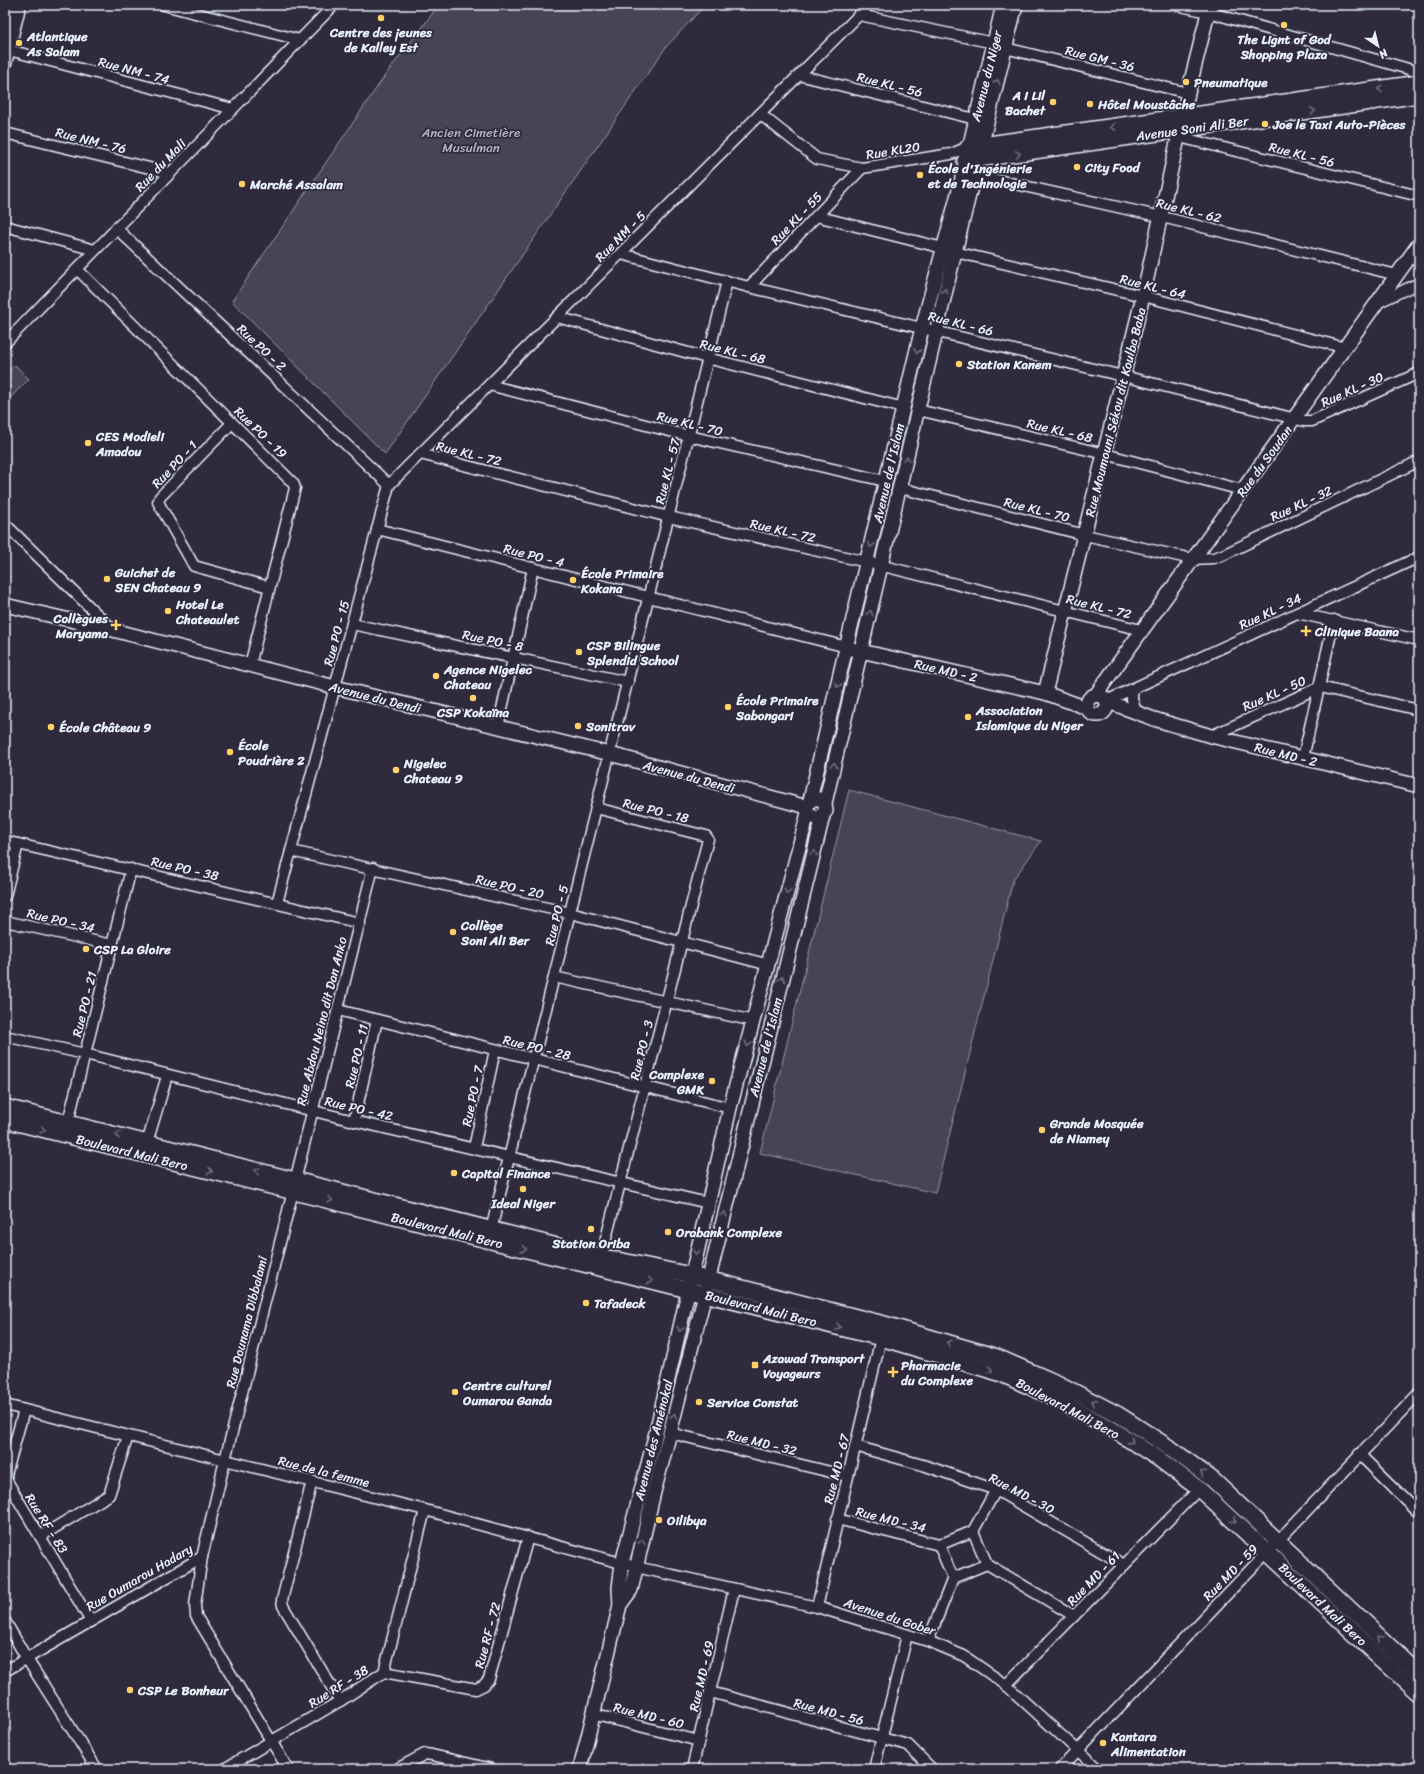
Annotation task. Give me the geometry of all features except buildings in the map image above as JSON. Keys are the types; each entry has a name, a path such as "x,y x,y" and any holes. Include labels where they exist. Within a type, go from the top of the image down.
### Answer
{"main road":[{"path":"5,9 6,5"},
{"path":"6,54 19,5"},
{"name":"Avenue du Niger","path":"1000,46 1003,5"},
{"name":"Avenue du Niger","path":"982,120 1000,46 1016,5"},
{"name":"Rue Moumouni Sékou dit Koulba Baba","path":"1045,693 1105,454 1162,217 1188,93 1209,9"},
{"name":"Avenue Soni Ali Ber","path":"1181,128 1419,84"},
{"name":"Avenue Soni Ali Ber","path":"973,153 1181,128 1419,95"},
{"path":"973,153 982,120"},
{"name":"Avenue de l'Islam","path":"692,1275 730,1108 769,965 808,807 922,328 975,175 973,153"},
{"name":"Avenue de l'Islam","path":"708,1279 824,809 860,650 900,488 936,331 949,250 973,153"},
{"name":"Rue du Soudan","path":"1099,702 1108,677 1346,348 1419,244"},
{"name":"Avenue du Dendi","path":"5,605 113,630 335,687 610,754 808,807"},
{"name":"Rue MD - 2","path":"847,647 1045,693 1099,702 1136,712 1154,719"},
{"name":"Rue MD - 2","path":"1099,702 1211,736 1419,786"},
{"path":"820,798 824,809 814,818 808,807 820,798"},
{"name":"Boulevard Mali Bero","path":"5,1107 147,1143 294,1186"},
{"name":"Boulevard Mali Bero","path":"5,1120 294,1186 600,1262 688,1290 881,1338 999,1373 1053,1397 1112,1429 1159,1459 1199,1488 1272,1546 1390,1656 1419,1694"},
{"name":"Boulevard Mali Bero","path":"600,1262 692,1275 921,1335 997,1357 1059,1384 1119,1415 1173,1450 1213,1480 1272,1546"},
{"name":"Avenue des Aménokal","path":"580,1769 592,1714 620,1604 619,1588 622,1563 654,1441 692,1275"},
{"name":"Avenue des Aménokal","path":"620,1604 631,1590 654,1492 669,1439 708,1279"},
{"path":"917,1349 921,1335"},
{"path":"664,1397 678,1400"},
{"path":"654,1441 669,1439"},
{"name":"Boulevard Mali Bero","path":"1390,1656 1419,1674"}],"street":[{"path":"164,5 300,40"},
{"name":"Rue du Mali","path":"5,343 334,5"},
{"name":"Rue NM - 5","path":"389,485 869,5"},
{"path":"1176,5 1209,9 1419,72"},
{"name":"Rue GM - 36","path":"859,15 1000,46 1188,93"},
{"name":"Rue NM - 74","path":"6,54 233,109"},
{"name":"Rue KL - 56","path":"799,75 982,120"},
{"name":"Rue KL20","path":"760,114 816,159 862,168 951,154 973,153"},
{"name":"Rue KL - 56","path":"1181,128 1419,196"},
{"name":"Rue NM - 76","path":"5,133 170,173"},
{"name":"Rue KL - 55","path":"749,287 862,168"},
{"name":"Rue KL - 62","path":"975,175 1162,217 1397,275"},
{"name":"Rue KL - 64","path":"816,216 949,250 1143,296 1346,348"},
{"path":"5,226 95,250"},
{"name":"Rue PO - 2","path":"116,228 389,485"},
{"name":"Rue KL - 66","path":"621,254 727,282 1123,376 1295,419"},
{"name":"Rue PO - 19","path":"77,269 291,480 295,488 250,665"},
{"name":"Rue KL - 57","path":"649,596 727,282"},
{"path":"1377,303 1419,283"},
{"name":"Rue KL - 68","path":"557,317 707,358 904,408"},
{"name":"Rue KL - 30","path":"1295,419 1312,421 1419,372"},
{"name":"Rue KL - 70","path":"489,385 689,436 886,481"},
{"name":"Rue KL - 68","path":"918,410 1105,454 1242,490"},
{"name":"Rue PO - 1","path":"232,423 160,497 158,502 194,566 269,587"},
{"name":"Rue KL - 72","path":"420,454 669,517 867,562 1141,630"},
{"name":"Rue KL - 32","path":"1192,559 1214,558 1225,554 1419,462"},
{"name":"Rue PO - 15","path":"277,904 389,485"},
{"name":"Rue KL - 70","path":"900,488 1085,535 1192,559"},
{"path":"5,524 113,630"},
{"name":"Rue PO - 4","path":"377,529 649,596 847,647"},
{"name":"Rue KL - 34","path":"1099,702 1132,689 1418,558"},
{"path":"498,727 533,568"},
{"name":"Rue PO - 5","path":"490,1235 649,596"},
{"path":"1297,613 1419,640"},
{"path":"1303,758 1334,620"},
{"name":"Rue PO - 8","path":"352,624 628,682"},
{"name":"Rue KL - 50","path":"1211,736 1320,686 1419,710"},
{"path":"1132,689 1132,700 1136,712"},
{"name":"Rue PO - 18","path":"596,808 706,836 708,839"},
{"name":"Rue PO - 3","path":"600,1262 708,839"},
{"name":"Rue PO - 38","path":"5,840 360,922"},
{"path":"5,896 18,844"},
{"name":"Rue PO - 20","path":"291,851 570,913 769,965"},
{"name":"Rue Abdou Neino dit Dan Anko","path":"294,1186 373,868"},
{"name":"Rue PO - 21","path":"68,1122 131,869"},
{"name":"Rue PO - 34","path":"5,921 112,945"},
{"path":"554,977 754,1021"},
{"name":"Rue PO - 28","path":"338,1010 730,1108"},
{"name":"Rue PO - 11","path":"354,1121 377,1020"},
{"name":"Rue PO - 42","path":"5,1036 85,1054 167,1076 354,1121 708,1203"},
{"name":"Rue PO - 7","path":"474,1148 495,1050"},
{"path":"147,1143 167,1076"},
{"name":"Rue Dounama Dibbalami","path":"224,1460 294,1186"},
{"name":"Rue MD - 67","path":"817,1607 881,1338"},
{"name":"Rue MD - 59","path":"1060,1769 1359,1454 1419,1393"},
{"name":"Rue de la femme","path":"5,1405 425,1510 636,1567"},
{"name":"Rue RF - 83","path":"24,1410 6,1476 7,1481 90,1620"},
{"path":"41,1536 109,1494 128,1436"},
{"name":"Rue MD - 32","path":"669,1439 847,1476"},
{"name":"Rue MD - 30","path":"855,1446 926,1466 996,1490 1124,1566"},
{"path":"1359,1454 1419,1513"},
{"name":"Rue Oumarou Hadary","path":"5,1671 90,1620 202,1557 224,1460"},
{"path":"312,1481 282,1600 283,1606 340,1701"},
{"name":"Rue MD - 61","path":"1006,1685 1199,1488"},
{"path":"928,1641 952,1578 939,1545 973,1531 996,1490"},
{"name":"Rue RF - 38","path":"224,1769 340,1701 384,1672 425,1510"},
{"name":"Rue MD - 34","path":"837,1519 939,1545"},
{"path":"973,1531 987,1564 1074,1616"},
{"name":"Rue RF - 72","path":"384,1672 476,1689 484,1685 489,1679 528,1537"},
{"path":"202,1557 195,1605 196,1616 270,1742 288,1769"},
{"path":"952,1578 987,1564"},
{"name":"Avenue du Gober","path":"636,1567 817,1607 907,1634 964,1656 1006,1685 1098,1769"},
{"name":"Rue MD - 69","path":"692,1769 734,1588"},
{"path":"5,1621 27,1659 97,1769"},
{"path":"874,1769 907,1634"},
{"name":"Rue MD - 56","path":"710,1692 908,1745 932,1769"},
{"name":"Rue MD - 60","path":"592,1714 699,1741"},
{"path":"397,1769 425,1754 432,1754 492,1769"}],"green space":[{"name":"Ancien Cimetière Musulman","path":"439,5 705,5 666,47 385,454 232,301 386,74"},
{"path":"15,365 29,379 5,403 5,374"},
{"path":"849,790 1041,841 1013,880 935,1193 760,1153"}],"place":[{"name":"Centre des jeunes de Kalley Est","path":"381,18"},
{"name":"The Lignt of God Shopping Plaza","path":"1284,25"},
{"name":"Atlantique As Salam","path":"19,43"},
{"name":"Pneumatique","path":"1186,82"},
{"name":"A I Lil Bachet","path":"1053,102"},
{"name":"Hôtel Moustâche","path":"1090,104"},
{"name":"Joe le Taxi Auto-Pièces","path":"1265,124"},
{"name":"City Food","path":"1077,167"},
{"name":"École d'Ingénierie et de Technologie","path":"920,175"},
{"name":"Marché Assalam","path":"242,184"},
{"name":"Station Kanem","path":"959,364"},
{"name":"CES Modieli Amadou","path":"88,443"},
{"name":"Guichet de SEN Chateau 9","path":"107,579"},
{"name":"École Primaire Kokana","path":"573,580"},
{"name":"Hotel Le Chateaulet","path":"168,611"},
{"name":"Collègues Maryama","path":"116,625"},
{"name":"Clinique Baana","path":"1306,631"},
{"name":"CSP Bilingue Splendid School","path":"579,652"},
{"name":"Agence Nigelec Chateau","path":"436,676"},
{"name":"CSP Kokaïna","path":"473,698"},
{"name":"École Primaire Sabongari","path":"728,707"},
{"name":"Association Islamique du Niger","path":"968,717"},
{"name":"Sonitrav","path":"578,726"},
{"name":"École Château 9","path":"51,727"},
{"name":"École Poudrière 2","path":"230,752"},
{"name":"Nigelec Chateau 9","path":"396,770"},
{"name":"Collège Soni Ali Ber","path":"453,932"},
{"name":"CSP La Gloire","path":"86,949"},
{"name":"Complexe GMK","path":"712,1081"},
{"name":"Grande Mosquée de Niamey","path":"1042,1130"},
{"name":"Capital Finance","path":"454,1173"},
{"name":"Ideal Niger","path":"523,1189"},
{"name":"Station Oriba","path":"591,1229"},
{"name":"Orabank Complexe","path":"668,1232"},
{"name":"Tafadeck","path":"586,1303"},
{"name":"Azawad Transport Voyageurs","path":"755,1365"},
{"name":"Pharmacie du Complexe","path":"893,1372"},
{"name":"Centre culturel Oumarou Ganda","path":"455,1392"},
{"name":"Service Constat","path":"699,1402"},
{"name":"Oilibya","path":"659,1520"},
{"name":"CSP Le Bonheur","path":"130,1690"},
{"name":"Kantara Alimentation","path":"1103,1743"}]}
